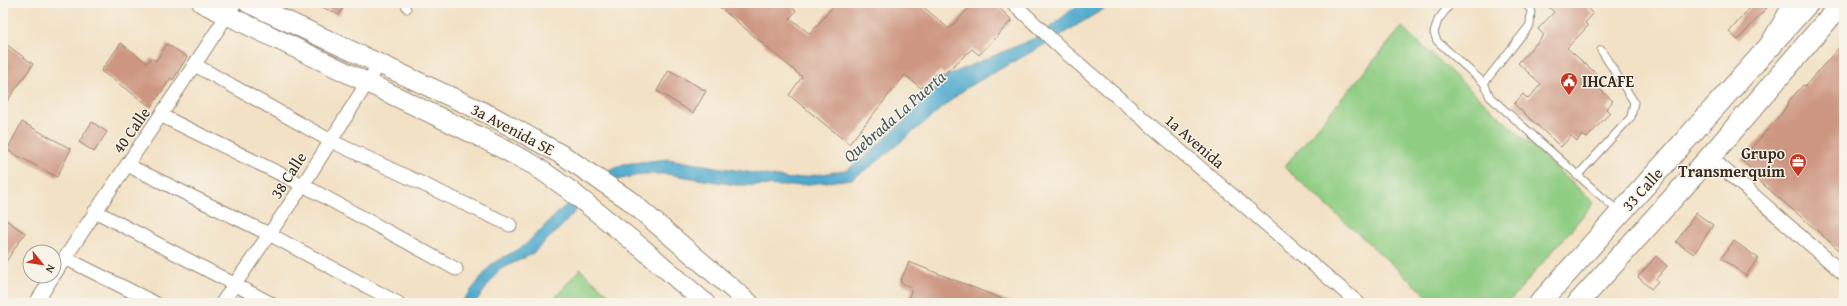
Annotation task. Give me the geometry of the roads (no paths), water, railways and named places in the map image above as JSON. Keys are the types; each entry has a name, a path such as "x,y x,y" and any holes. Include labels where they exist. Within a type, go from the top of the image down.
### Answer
{"highway":[{"path":"1771,45 1796,3"}],"main road":[{"name":"33 Calle","path":"1540,303 1808,3"},
{"name":"33 Calle","path":"1578,303 1841,10"}],"street":[{"name":"3a Avenida SE","path":"202,3 231,9 366,84 480,137 534,166 568,189 643,249 705,303"},
{"name":"3a Avenida SE","path":"248,3 490,116 564,156 596,176 629,200 749,303"},
{"name":"1a Avenida","path":"1013,3 1065,52 1358,303"},
{"name":"40 Calle","path":"62,263 95,211 162,116 231,9"},
{"path":"195,64 331,141 510,225"},
{"name":"38 Calle","path":"222,303 303,185 379,64"},
{"path":"162,116 303,185 456,269"},
{"path":"1710,157 1844,274"},
{"path":"127,165 269,234 398,303"},
{"path":"95,211 270,303"},
{"path":"65,258 155,303"},
{"name":"40 Calle","path":"36,303 49,284"}],"lane":[{"path":"1451,3 1438,20 1434,33 1437,41 1484,83 1490,97 1620,213"},
{"path":"1484,83 1530,25 1531,9 1524,3"},
{"path":"1577,176 1631,117 1634,102 1601,50"}],"water":[{"path":"1080,3 1111,3 1107,7 1044,45 966,88 874,164 852,179 792,186 736,185 666,174 643,174 604,183 602,173 623,164 668,159 790,179 847,170 866,156 907,118 946,76 1038,37"},
{"path":"570,201 578,208 562,226 532,254 499,270 475,303 461,303 492,264 525,245"}],"place":[{"name":"IHCAFE","path":"1569,96"},
{"name":"Grupo Transmerquim","path":"1798,177"}],"water label":[{"name":"Quebrada La Puerta","path":"894,116"}]}
